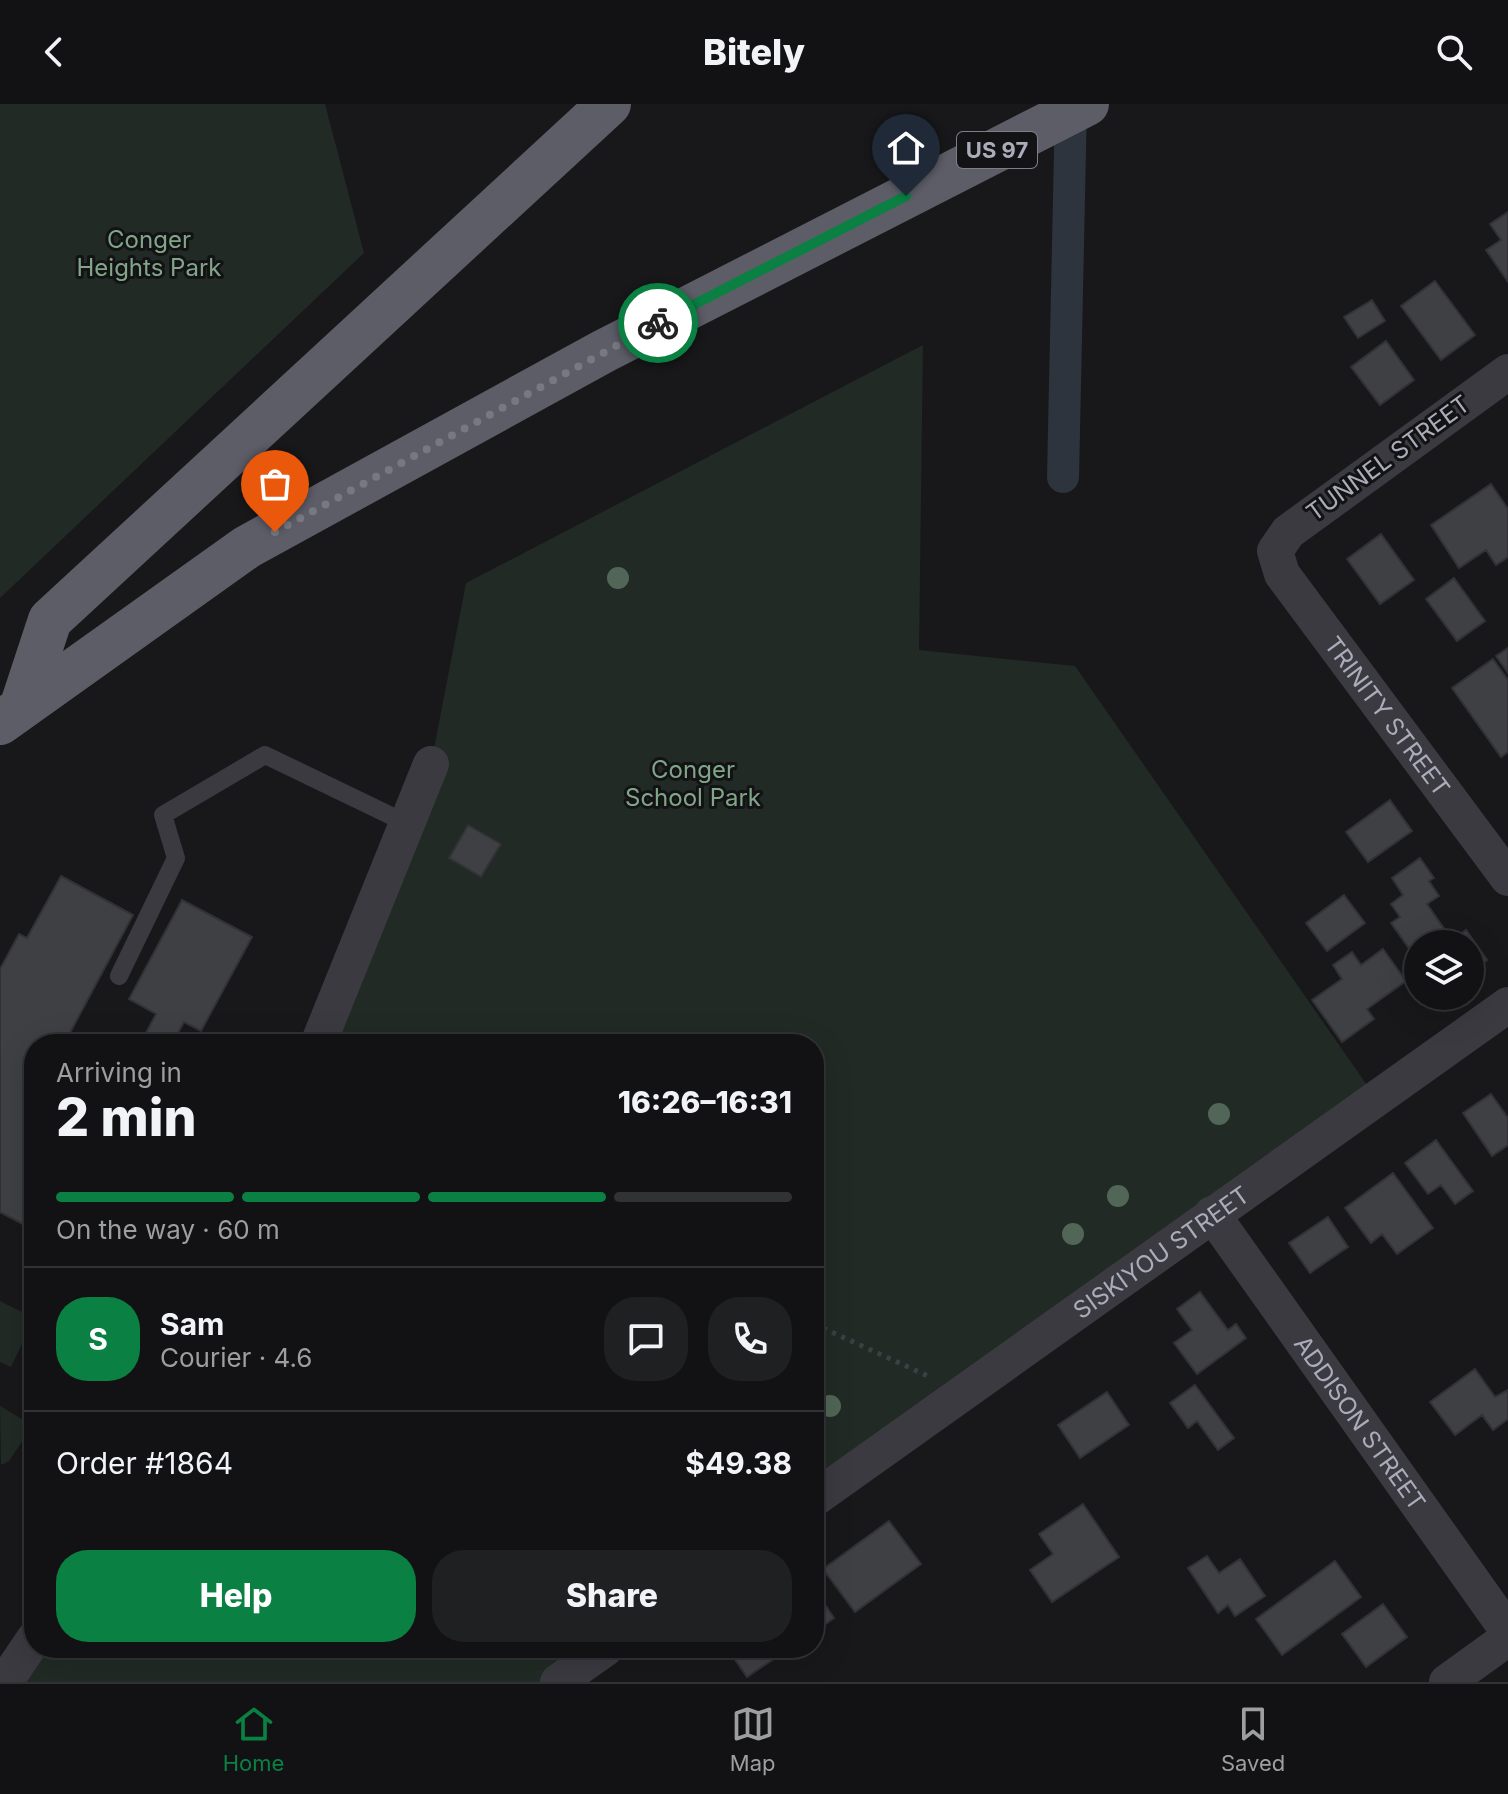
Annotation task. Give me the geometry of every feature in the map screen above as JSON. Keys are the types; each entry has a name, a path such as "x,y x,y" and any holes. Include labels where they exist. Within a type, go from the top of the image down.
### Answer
{"highway":[{"path":"11,714 50,620 609,104"},
{"name":"US 97","path":"11,714 247,547 604,351 1087,104"}],"street":[{"name":"TUNNEL STREET","path":"1275,551 1288,532 1508,372"},
{"name":"TRINITY STREET","path":"1275,551 1282,574 1508,878"},
{"path":"322,1034 431,764"},
{"name":"SISKIYOU STREET","path":"824,1492 1508,1005"},
{"name":"ADDISON STREET","path":"1212,1214 1508,1631"},
{"path":"1447,1682 1508,1638"},
{"path":"5,1682 24,1654"},
{"path":"558,1682 592,1658"}],"lane":[{"path":"119,976 176,858 163,815 265,755 408,824"}],"path":[{"path":"824,1329 929,1377 952,1400"}],"green space":[{"name":"Conger Heights Park","path":"0,104 325,104 364,253 0,598"},
{"name":"Conger School Park","path":"923,345 919,650 1075,666 1376,1098 824,1491 824,1034 305,1034 431,764 466,583"},
{"path":"0,1301 24,1313 24,1339 11,1367 0,1362"},
{"path":"0,1406 24,1420 24,1439 9,1461 1,1465"},
{"path":"24,1637 24,1658 590,1658 556,1682 3,1682"}],"building":[{"path":"1508,212 1508,282 1486,250 1501,240 1490,224"},
{"path":"1435,281 1475,335 1441,360 1401,306"},
{"path":"1372,300 1385,321 1358,338 1344,317"},
{"path":"1386,341 1414,380 1380,405 1351,367"},
{"path":"1491,484 1508,509 1508,557 1496,565 1486,550 1459,568 1431,525"},
{"path":"1381,534 1414,580 1380,604 1347,559"},
{"path":"1454,578 1485,621 1457,641 1426,599"},
{"path":"1508,648 1508,673 1496,656"},
{"path":"1493,659 1508,680 1508,752 1501,757 1452,688"},
{"path":"1390,800 1412,831 1368,862 1346,832"},
{"path":"468,825 501,844 481,877 449,858"},
{"path":"1420,858 1434,878 1429,881 1439,896 1427,904 1445,930 1404,930 1404,941 1391,923 1400,917 1391,904 1403,895 1392,878"},
{"path":"61,876 133,915 69,1034 24,1034 24,1225 0,1212 0,969 19,934 27,938"},
{"path":"1344,895 1365,923 1327,951 1306,923"},
{"path":"182,900 252,937 201,1031 184,1022 177,1034 145,1034 156,1014 129,999"},
{"path":"1383,949 1404,982 1367,1009 1374,1019 1342,1042 1312,1000 1342,979 1333,965 1352,952 1361,965"},
{"path":"1491,1094 1508,1118 1508,1145 1492,1156 1463,1113"},
{"path":"1436,1140 1473,1191 1455,1204 1441,1185 1428,1194 1405,1163"},
{"path":"1393,1173 1433,1228 1397,1254 1382,1234 1371,1243 1345,1208"},
{"path":"1328,1217 1348,1247 1310,1273 1289,1243"},
{"path":"1200,1292 1228,1330 1236,1324 1246,1338 1197,1374 1174,1343 1192,1330 1177,1309"},
{"path":"1475,1369 1495,1397 1508,1390 1508,1419 1493,1430 1482,1415 1455,1435 1430,1402"},
{"path":"1195,1385 1234,1438 1218,1450 1197,1421 1188,1428 1170,1403"},
{"path":"1107,1392 1129,1425 1080,1458 1058,1425"},
{"path":"1083,1504 1119,1557 1052,1602 1030,1570 1053,1554 1039,1534"},
{"path":"889,1521 921,1564 855,1612 824,1568"},
{"path":"1207,1556 1219,1573 1240,1559 1265,1596 1235,1616 1228,1605 1218,1613 1188,1568"},
{"path":"1335,1561 1361,1597 1282,1655 1256,1619"},
{"path":"824,1603 834,1618 824,1625"},
{"path":"1383,1604 1407,1637 1366,1667 1342,1634"},
{"path":"734,1658 775,1658 747,1677"}],"waterway":[{"path":"1063,477 1071,104"}],"way so far":[{"path":"275,532 658,323"}],"route":[{"path":"658,323 906,196"}]}
